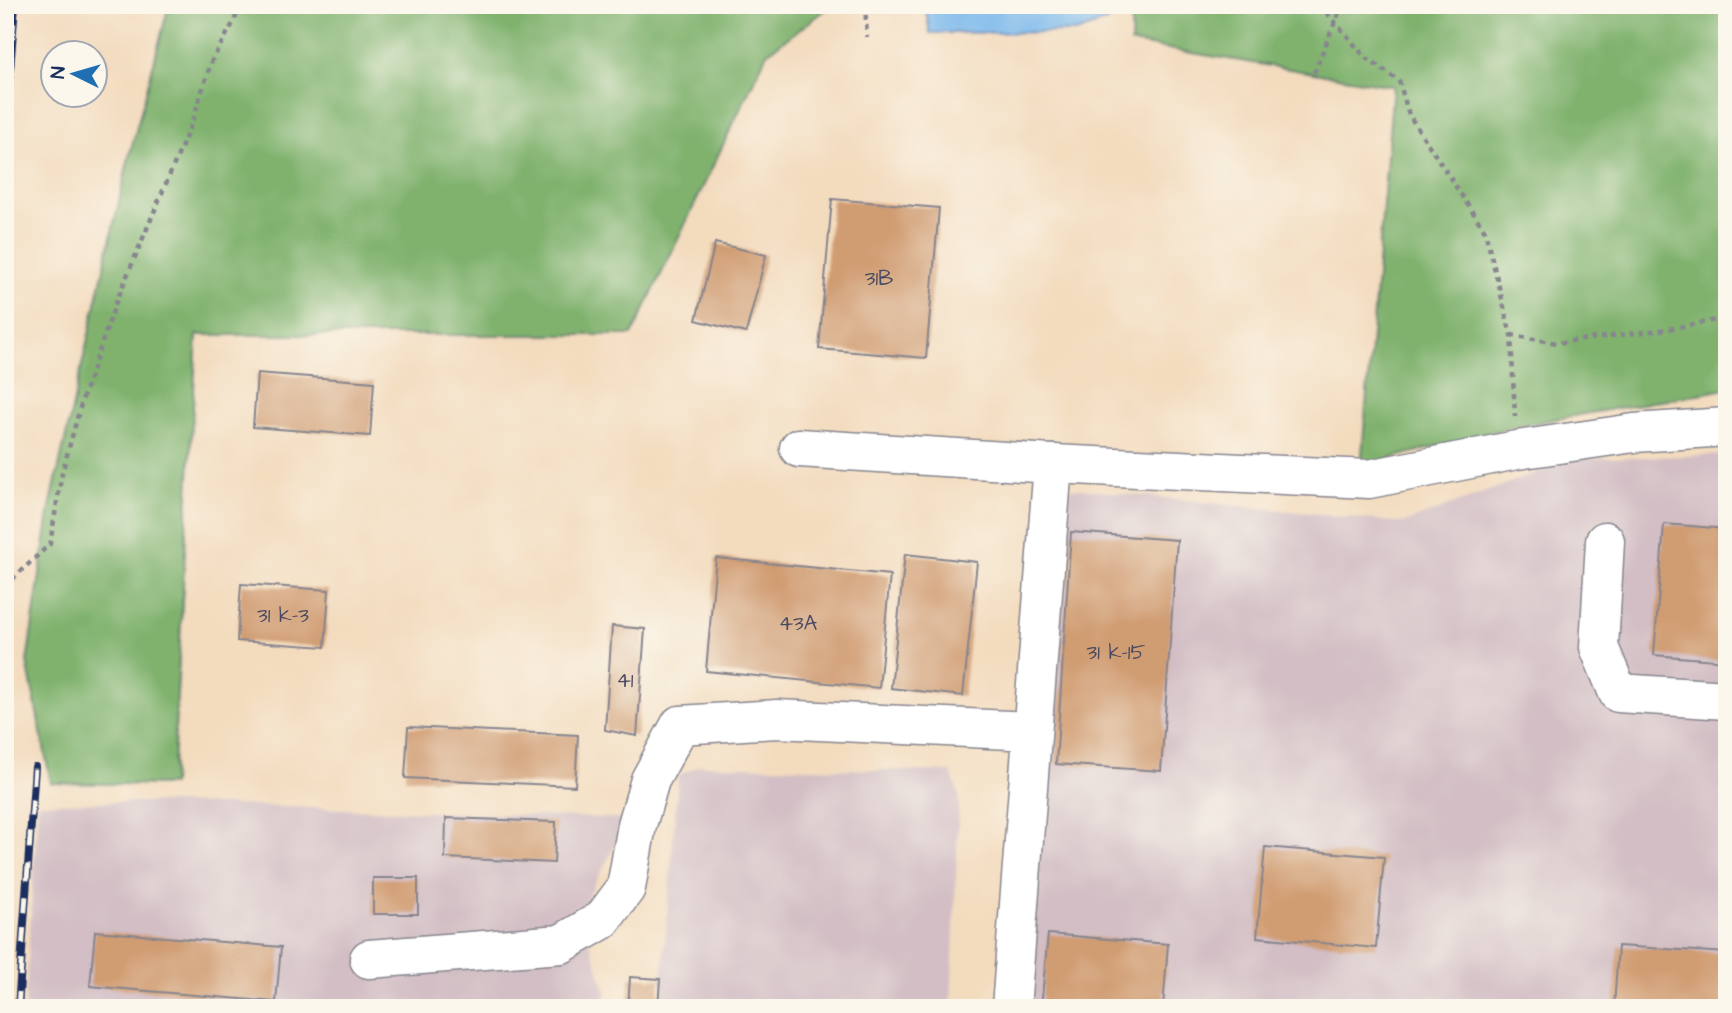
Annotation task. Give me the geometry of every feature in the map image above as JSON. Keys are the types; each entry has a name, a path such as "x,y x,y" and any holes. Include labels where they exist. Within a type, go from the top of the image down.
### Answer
{"street":[{"path":"799,448 1053,464 1369,479 1517,450 1634,433 1727,427"},
{"path":"1011,1008 1053,464"},
{"path":"1605,541 1599,647 1618,692 1727,700"},
{"path":"369,959 561,944 603,920 626,888 637,825 650,780 680,725 777,719 1032,730"}],"path":[{"path":"5,586 50,544 62,473 83,397 116,302 192,122 212,60 235,20 238,5"},
{"path":"865,5 867,37"},
{"path":"1320,5 1366,58 1399,81 1409,115 1485,231 1511,335 1517,450"},
{"path":"1314,73 1342,5"},
{"path":"1511,335 1558,343 1668,329 1727,318"}],"shaded area":[{"path":"1727,455 1727,1008 1027,1008 1070,488 1404,523 1573,459"},
{"path":"700,765 951,772 959,795 951,1008 660,1008 678,776"},
{"path":"144,802 630,819 578,914 586,930 606,992 605,1008 25,1008 38,803"}],"green space":[{"path":"169,5 827,5 827,9 767,53 632,335 197,335 172,785 51,783 27,662 50,507 129,157"},
{"path":"1131,5 1727,5 1727,389 1516,426 1361,466 1393,86 1131,43"}],"water":[{"path":"925,5 1110,5 1107,21 1076,32 930,33"}],"building":[{"path":"832,199 939,208 926,358 819,349"},
{"path":"715,243 766,255 746,333 696,320"},
{"path":"257,373 374,382 370,436 253,427"},
{"path":"1664,524 1727,529 1727,661 1654,655"},
{"path":"1071,532 1177,540 1161,771 1056,764"},
{"path":"905,554 977,562 963,696 891,688"},
{"path":"716,558 890,575 879,688 706,671"},
{"path":"241,584 329,590 325,647 237,641"},
{"path":"612,626 645,629 637,736 605,730"},
{"path":"408,727 578,735 575,786 405,778"},
{"path":"446,818 556,822 554,863 445,858"},
{"path":"1265,847 1384,857 1376,948 1257,937"},
{"path":"373,878 418,878 418,914 373,914"},
{"path":"95,931 281,947 276,1002 90,986"},
{"path":"1048,934 1168,944 1163,1008 1041,1008"},
{"path":"1618,946 1727,953 1726,1008 1614,1008"},
{"path":"630,977 660,979 658,1008 628,1008"}],"railway":[{"path":"5,135 15,5"},
{"path":"18,1008 35,767"}]}
